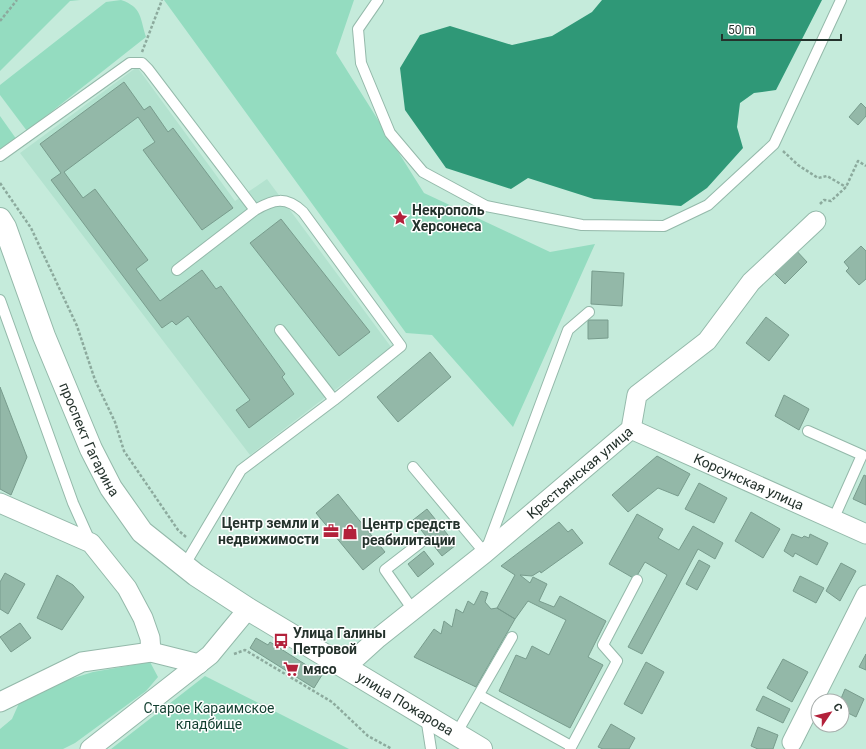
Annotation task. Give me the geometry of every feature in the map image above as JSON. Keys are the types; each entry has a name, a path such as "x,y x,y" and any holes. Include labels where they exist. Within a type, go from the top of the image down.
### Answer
{"main road":[{"name":"проспект Гагарина","path":"0,219 5,228 44,336 88,442 111,488 142,532 184,566 248,609"},
{"name":"улица Пожарова","path":"248,609 481,749"}],"street":[{"name":"Крестьянская улица","path":"346,667 413,610 485,553 631,429 637,395 707,341 751,282 816,221"},
{"name":"Корсунская улица","path":"631,429 866,534"},
{"path":"0,504 91,543 127,588 143,618 150,638 151,652"},
{"path":"792,742 866,595"},
{"path":"90,749 205,660 248,609"},
{"path":"0,718 4,713 5,700 82,662 151,652 205,660"}],"lane":[{"path":"378,0 358,30 361,63 390,133 423,172 486,206 582,225 664,226 708,204 774,144 841,0"},
{"path":"0,156 130,63 138,62 148,69 255,210"},
{"path":"177,270 255,210 269,202 288,202 303,212 401,346 334,400 241,470 184,566"},
{"path":"0,300 73,503 91,543"},
{"path":"412,467 485,553 568,330 589,312"},
{"path":"280,330 334,400"},
{"path":"808,431 862,455 833,520"},
{"path":"413,610 385,570 420,543"},
{"path":"479,694 570,747 617,661 603,645 637,580"},
{"path":"456,734 512,637"},
{"path":"426,716 431,749"}],"path":[{"path":"0,21 16,0"},
{"path":"138,62 162,0"},
{"path":"774,144 798,165 818,178 827,176 846,187"},
{"path":"816,221 813,211 824,200 831,201 846,187 858,161 866,166"},
{"path":"0,183 31,228 77,326 95,380 115,422 124,451 178,530 197,544"},
{"path":"205,660 224,658 245,650 332,702 368,736 392,749"}],"shaded area":[{"path":"602,0 822,0 776,90 754,93 740,103 737,127 743,148 707,188 681,206 594,199 528,178 511,189 446,168 405,110 400,68 420,35 450,26 512,45 552,36 592,12"},
{"path":"137,67 235,201 267,179 391,347 250,455 20,153"}],"green space":[{"path":"0,0 80,0 70,1 0,71"},
{"path":"121,0 133,6 137,10 146,37 27,131 0,95 0,85 106,2"},
{"name":"Некрополь Херсонеса","path":"164,0 354,0 336,53 424,193 550,252 595,244 513,427 432,335 406,333"},
{"path":"0,116 17,140 0,151"},
{"path":"150,662 158,677 146,691 75,743 63,749 0,749 0,729 12,719 20,701 41,688 93,672"},
{"name":"Старое Караимское кладбище","path":"205,676 349,749 111,749"}],"building":[{"path":"124,82 144,110 150,106 168,132 173,128 233,208 202,230 143,150 155,142 138,117 64,172 83,198 95,189 148,260 136,269 160,301 202,270 216,289 221,286 285,374 282,377 294,394 249,428 236,410 250,400 188,316 176,325 172,321 162,328 51,180 61,173 40,144"},
{"path":"861,103 866,108 866,116 858,125 849,117"},
{"path":"281,219 370,332 339,356 250,243"},
{"path":"861,246 866,251 866,279 859,285 846,271 849,268 844,262"},
{"path":"793,247 807,262 785,284 770,269"},
{"path":"592,271 624,273 622,306 591,304"},
{"path":"766,317 789,335 769,361 746,343"},
{"path":"588,320 608,320 608,338 588,339"},
{"path":"430,352 451,377 398,422 377,397"},
{"path":"0,387 27,457 11,495 0,489"},
{"path":"784,395 809,409 799,430 775,416"},
{"path":"657,456 690,474 678,496 658,488 628,512 612,495"},
{"path":"864,475 866,476 866,505 853,499"},
{"path":"699,483 727,498 714,523 685,509"},
{"path":"338,494 385,552 363,570 316,513"},
{"path":"427,509 456,545 442,556 413,520"},
{"path":"751,512 780,529 763,558 735,541"},
{"path":"637,514 663,529 658,538 679,550 693,526 723,543 715,559 698,549 642,654 628,647 667,575 645,562 635,579 609,564"},
{"path":"559,522 568,532 572,529 583,543 541,573 540,571 532,576 520,575 530,583 533,577 547,584 539,601 554,607 560,596 606,621 588,657 603,665 570,728 499,691 516,655 526,659 532,646 549,655 566,620 528,601 515,619 497,608 515,575 501,566"},
{"path":"792,534 802,538 804,536 809,538 810,534 828,543 817,565 795,553 793,557 784,551"},
{"path":"424,551 434,564 418,577 408,564"},
{"path":"699,560 710,566 697,590 686,584"},
{"path":"841,563 856,571 840,601 826,591"},
{"path":"5,573 25,584 8,614 0,609 0,582"},
{"path":"57,575 73,585 84,597 62,630 37,618"},
{"path":"800,576 824,588 816,603 793,591"},
{"path":"481,591 488,593 485,602 491,609 497,608 515,619 476,687 414,657 434,629 441,634 444,621 452,627 456,609 463,613 468,601 474,605"},
{"path":"20,623 31,638 11,652 0,637"},
{"path":"256,638 268,645 270,642 322,675 314,688 250,648"},
{"path":"866,654 866,670 859,667"},
{"path":"783,659 808,672 792,702 767,688"},
{"path":"646,662 664,672 642,714 624,704"},
{"path":"845,689 864,699 856,717 850,714 850,693 843,693"},
{"path":"763,696 790,709 783,723 756,710"},
{"path":"611,724 635,738 629,749 603,749 598,747"},
{"path":"758,727 778,735 773,749 758,749 751,746"}],"place":[{"name":"Некрополь Херсонеса","path":"400,218"},
{"name":"Центр земли и недвижимости","path":"331,531"},
{"name":"Центр средств реабилитации","path":"350,532"},
{"name":"Улица Галины Петровой","path":"281,641"},
{"name":"мясо","path":"291,669"}]}
